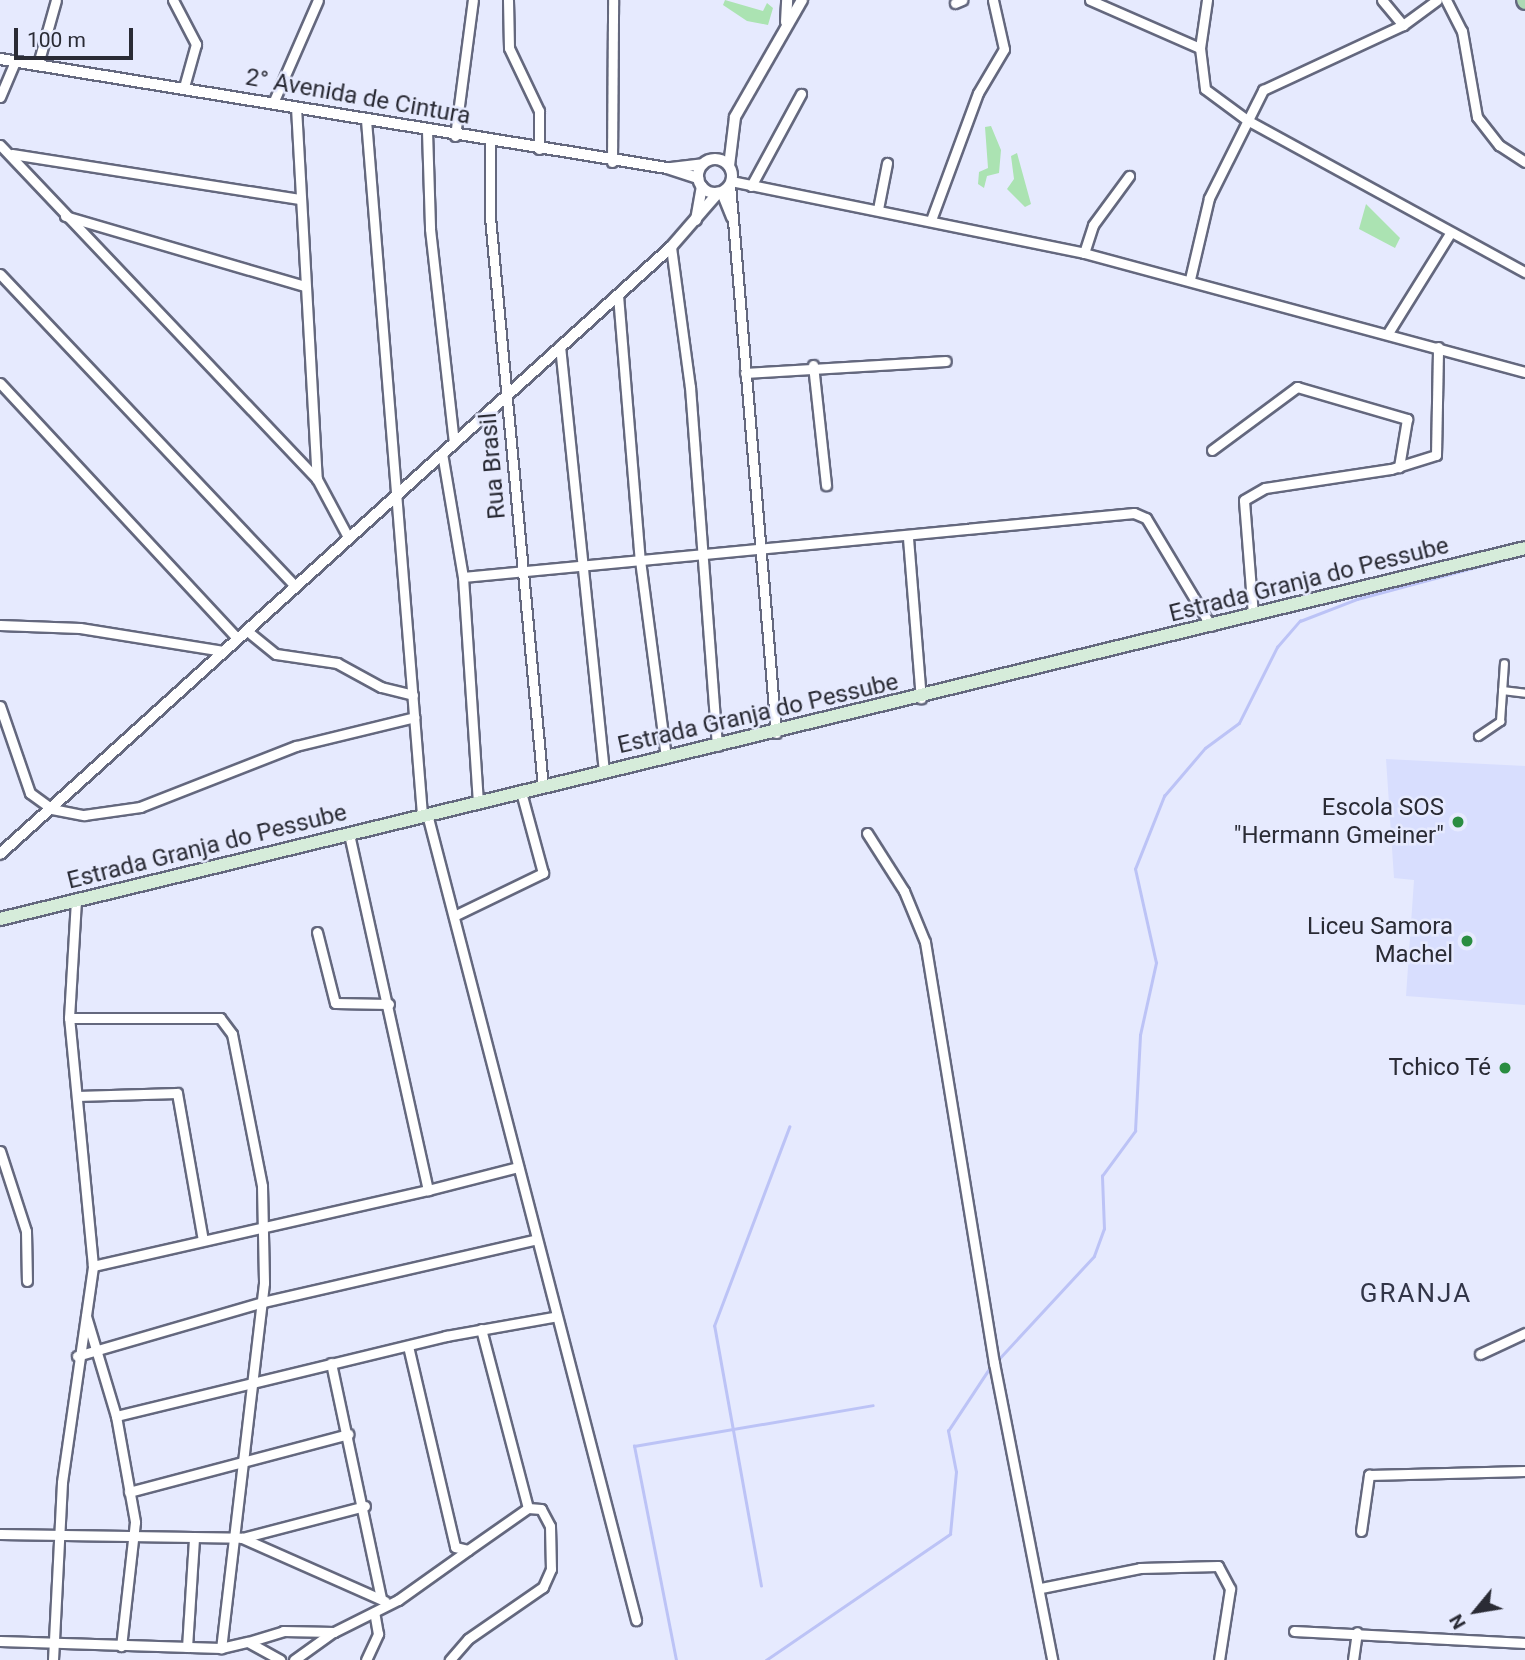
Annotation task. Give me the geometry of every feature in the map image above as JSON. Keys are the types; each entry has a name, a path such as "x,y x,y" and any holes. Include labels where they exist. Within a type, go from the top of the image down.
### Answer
{"main road":[{"name":"Estrada Granja do Pessube","path":"0,919 604,771 921,698 1525,548"}],"street":[{"path":"37,64 56,0"},
{"path":"173,0 196,44 184,88"},
{"path":"274,103 318,0"},
{"path":"455,136 473,0"},
{"path":"508,0 509,48 539,111 539,149"},
{"path":"612,162 613,0"},
{"path":"786,22 787,0"},
{"path":"696,220 700,183 706,162 729,136 786,22 802,0"},
{"path":"931,219 978,93 1004,49 993,0"},
{"path":"1090,0 1200,48"},
{"path":"1207,0 1200,48 1205,89 1247,120 1448,235 1525,272"},
{"path":"1382,0 1403,25"},
{"path":"1190,279 1209,198 1247,120 1270,83 1403,25 1437,0"},
{"path":"1446,0 1462,31 1477,117 1499,145 1525,162"},
{"name":"2° Avenida de Cintura","path":"0,59 612,162 667,168"},
{"path":"0,97 15,61"},
{"path":"751,186 801,94"},
{"path":"296,107 299,199 317,479"},
{"path":"366,120 393,497 424,815 456,915 553,1317 636,1620"},
{"path":"427,131 430,229 454,442"},
{"path":"729,136 732,219 757,550 776,733"},
{"name":"Rua Brasil","path":"490,141 506,394 543,787"},
{"path":"0,145 12,154 64,216 317,479 348,537"},
{"path":"12,154 299,199"},
{"path":"667,168 706,162 729,166"},
{"path":"878,209 887,163"},
{"path":"667,168 720,192 732,219"},
{"path":"1084,253 1093,225 1129,176"},
{"path":"731,182 931,219 1084,253 1190,279 1525,372"},
{"path":"0,854 671,247 731,182"},
{"path":"64,216 305,286"},
{"path":"1388,333 1448,235"},
{"path":"671,247 690,387 700,554 717,746"},
{"path":"0,274 295,586"},
{"path":"618,295 640,561 666,757"},
{"path":"560,346 579,566 604,771"},
{"path":"1253,615 1244,500 1265,488 1399,467 1439,449 1438,347"},
{"path":"745,373 813,365 946,361"},
{"path":"813,365 826,485"},
{"path":"0,383 237,638"},
{"path":"1212,450 1297,387 1407,419 1399,467"},
{"path":"442,453 463,577 478,803"},
{"path":"463,577 521,574 700,554 908,538 1141,514 1212,626"},
{"path":"908,538 921,698"},
{"path":"0,625 79,628 223,651"},
{"path":"246,630 276,654 325,659 381,687 413,695"},
{"path":"1478,736 1500,721 1504,663"},
{"path":"1502,690 1525,693"},
{"path":"0,706 24,783 52,809 84,815 140,807 296,746 415,717"},
{"path":"456,915 543,873 521,792"},
{"path":"867,833 904,891 925,942 994,1363 1041,1588 1052,1660"},
{"path":"349,834 390,1004 428,1189"},
{"path":"53,1660 57,1537 77,1356 93,1266 69,1018 76,900"},
{"path":"317,932 335,1003 390,1004"},
{"path":"69,1018 227,1023 255,1143 263,1224 263,1301 242,1461 237,1538 220,1648"},
{"path":"77,1096 177,1093 203,1240"},
{"path":"0,1151 26,1231 27,1281"},
{"path":"93,1266 263,1224 518,1167"},
{"path":"77,1356 263,1301 534,1240"},
{"path":"86,1316 98,1348 116,1416 134,1538 121,1646"},
{"path":"116,1416 253,1380 481,1329 553,1317"},
{"path":"481,1329 528,1508"},
{"path":"1480,1354 1525,1333"},
{"path":"408,1346 448,1532 455,1546 468,1550"},
{"path":"331,1363 365,1506 381,1599"},
{"path":"129,1492 348,1434"},
{"path":"1361,1531 1369,1475 1525,1471"},
{"path":"0,1534 194,1540 237,1538 365,1506"},
{"path":"294,1660 334,1632 391,1604 528,1508 541,1509 550,1526 549,1578 450,1660"},
{"path":"237,1538 391,1604"},
{"path":"187,1647 194,1540"},
{"path":"1041,1588 1140,1568 1218,1566 1230,1589 1219,1660"},
{"path":"366,1660 378,1634 374,1612"},
{"path":"0,1641 220,1648 283,1631 334,1632"},
{"path":"1294,1631 1357,1632 1525,1643"},
{"path":"1353,1660 1357,1632"},
{"path":"248,1642 280,1660"}],"shaded area":[{"path":"1386,759 1525,766 1525,1005 1406,996 1414,880 1394,878"}],"green space":[{"path":"725,0 763,11 767,3 773,8 768,25 747,21 723,5"},
{"path":"991,126 1001,150 999,173 987,176 984,188 978,184 979,172 988,168 985,127"},
{"path":"1017,153 1031,204 1025,207 1007,189 1014,179 1011,156"},
{"path":"1366,204 1400,238 1395,248 1359,229"}],"waterway":[{"path":"996,1362 1094,1256 1104,1229 1102,1176 1135,1131 1140,1035 1156,963 1135,869 1164,796 1205,748 1239,723 1277,647 1300,621 1357,599 1525,554"},
{"path":"761,1586 714,1326 789,1127"},
{"path":"766,1660 950,1534 956,1472 948,1431 991,1366"},
{"path":"676,1660 634,1446 873,1405"}],"place":[{"name":"Escola SOS \"Hermann Gmeiner\"","path":"1458,822"},
{"name":"Liceu Samora Machel","path":"1467,941"},
{"name":"Tchico Té","path":"1505,1068"}],"district":[{"name":"GRANJA","path":"1416,1294"}]}
